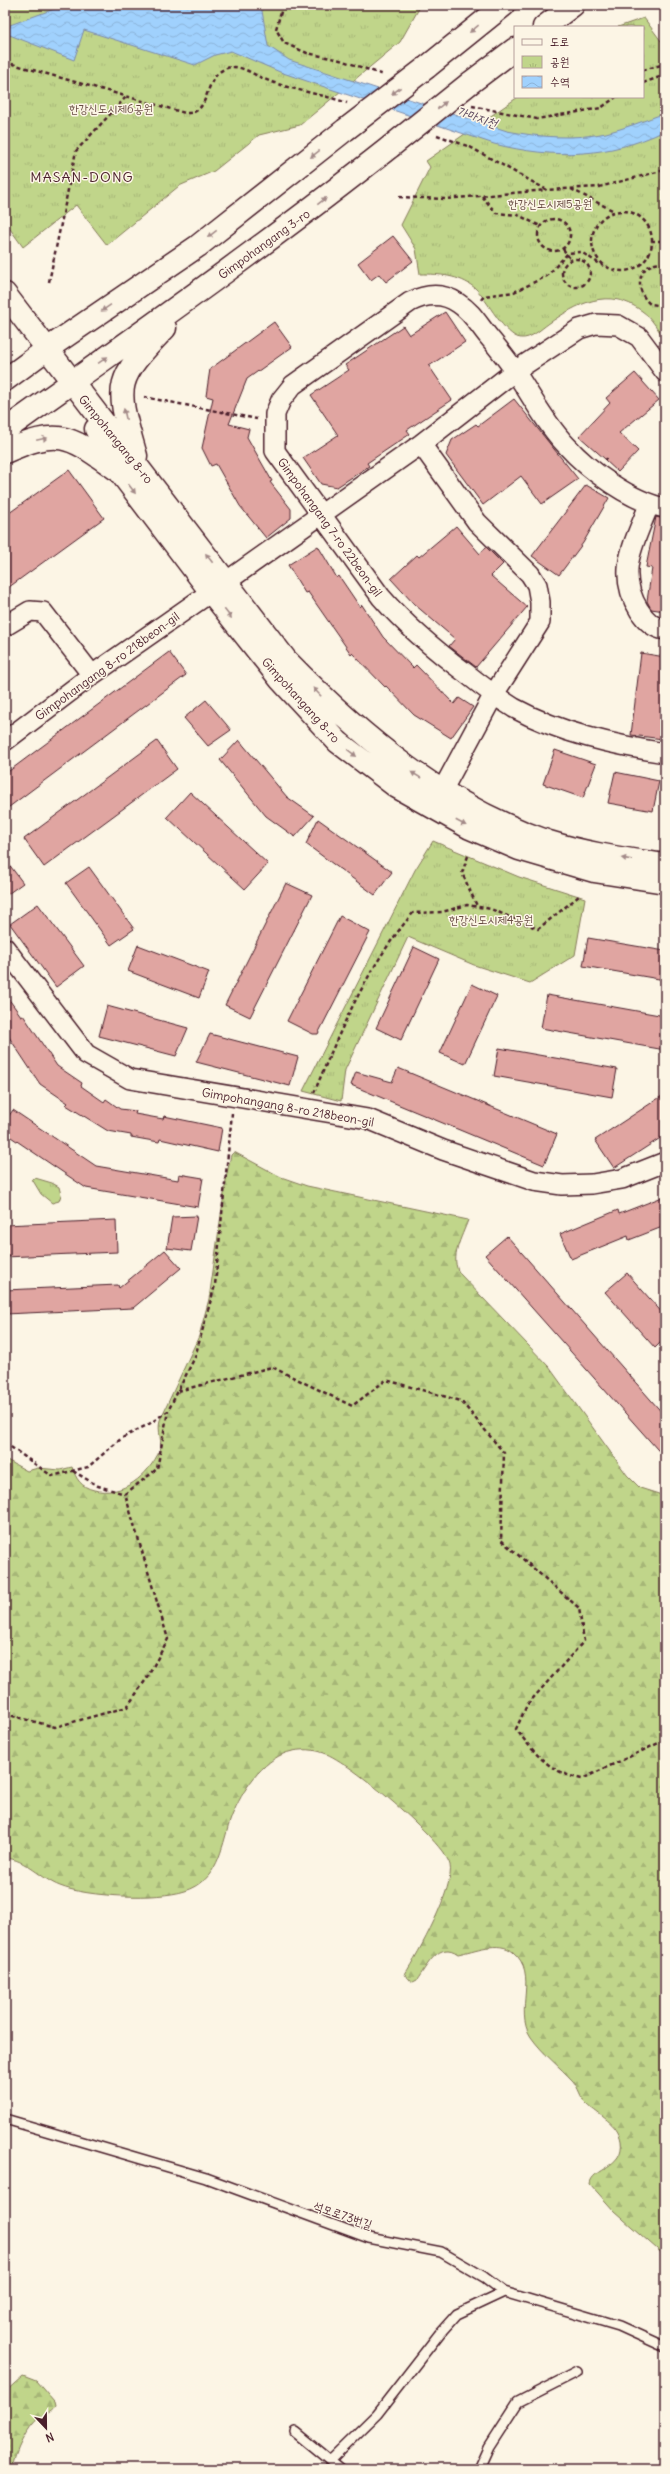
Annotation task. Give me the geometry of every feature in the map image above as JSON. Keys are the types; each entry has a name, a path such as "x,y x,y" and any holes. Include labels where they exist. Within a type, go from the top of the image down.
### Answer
{"street":[{"path":"5,380 47,348 198,246 504,5"},
{"path":"545,26 573,5"},
{"name":"Gimpohangang 3-ro","path":"5,430 203,289 317,205 470,82 514,50"},
{"path":"129,469 121,391 125,374 136,357 203,289"},
{"name":"Gimpohangang 8-ro","path":"5,294 47,348 129,469 219,587 280,679 338,742 397,787 491,817 549,842 595,854 665,865"},
{"name":"Gimpohangang 7-ro 22beon-gil","path":"657,506 609,481 588,466 566,445 515,371 471,314 462,306 442,296 424,294 410,302 293,385 280,400 274,422 275,451 400,620 432,648 515,708 571,732 628,747 665,753"},
{"name":"Gimpohangang 8-ro 218beon-gil","path":"5,741 92,675 420,444 515,371 579,329 596,324 618,326 639,337 665,372"},
{"path":"5,452 39,440 56,437 70,439 129,469"},
{"path":"420,444 478,522 530,574 537,585 540,622 494,694 438,800"},
{"path":"657,506 629,556 627,567 628,590 647,622 665,630"},
{"path":"5,626 30,611 43,612 92,675"},
{"name":"Gimpohangang 8-ro","path":"438,800 470,828 519,848 594,871 665,882"},
{"name":"Gimpohangang 8-ro 218beon-gil","path":"5,948 86,1054 130,1079 368,1119 443,1150 534,1181 562,1185 592,1184 622,1179 665,1162"}],"lane":[{"name":"석모로73번길","path":"5,2119 206,2178 369,2238 441,2252 484,2277 504,2292 619,2326 665,2347"},
{"path":"330,2460 377,2414 440,2333 457,2314 504,2292"},
{"path":"479,2469 489,2447 518,2402 577,2372"},
{"path":"295,2432 340,2469"}],"path":[{"path":"5,8 9,5"},
{"path":"644,70 665,64"},
{"path":"644,83 665,75"},
{"path":"49,282 76,151 126,96"},
{"path":"570,189 615,212"},
{"path":"399,197 445,199 547,190"},
{"path":"482,196 496,213 518,215 540,226"},
{"path":"478,306 484,296 514,292 547,276 568,253 581,252 607,267 626,271 642,264 649,255 652,241 648,227 643,219 630,212 615,212 605,216 598,223 591,242 599,261 607,267"},
{"path":"552,219 562,221 566,224 570,234 570,240 563,249 552,251 542,246 538,237 540,226 552,219"},
{"path":"652,241 665,241"},
{"path":"563,249 568,253 571,260"},
{"path":"571,260 580,260 589,271 586,283 578,287 566,284 562,276 564,266 571,260"},
{"path":"642,264 646,269"},
{"path":"665,264 654,264 646,269 640,279 641,293 650,304 665,306"},
{"path":"144,397 274,422"},
{"path":"468,856 462,873 477,906"},
{"path":"314,1095 341,1027 394,935 413,913 442,912 467,905 477,906 491,909 538,929 579,896"},
{"path":"125,1494 157,1469 168,1411 195,1357 215,1285 232,1111"},
{"path":"178,1391 272,1367 352,1406 386,1380 461,1401 504,1453 501,1540 579,1608 584,1640 526,1705 516,1729 537,1757 568,1777 582,1779 665,1740"},
{"path":"5,1444 52,1476 88,1467 122,1438 149,1424 168,1411"},
{"path":"73,1471 98,1486 125,1494"},
{"path":"5,1714 55,1727 127,1707 148,1678 168,1639 125,1494"}],"green space":[{"name":"한강신도시제6공원","path":"5,5 421,5 400,42 300,125 259,135 214,171 179,186 107,245 76,205 23,247 5,222"},
{"name":"한강신도시제5공원","path":"644,18 661,41 665,39 665,339 651,320 642,311 617,300 605,299 593,301 570,310 536,333 525,338 521,338 515,336 503,325 480,293 469,284 449,276 420,274 416,249 401,225 430,167 426,161 517,98 644,98 644,26 621,26"},
{"name":"한강신도시제4공원","path":"433,841 519,877 585,898 575,955 530,983 474,965 408,937 345,1070 341,1101 303,1091 415,870"},
{"path":"234,1152 281,1177 307,1186 468,1220 456,1254 457,1268 460,1274 549,1367 627,1475 640,1488 665,1496 665,2256 615,2212 590,2184 596,2174 618,2157 621,2150 621,2141 616,2129 585,2102 573,2081 531,2037 526,2027 524,2016 526,1982 525,1971 521,1961 513,1952 501,1947 486,1947 458,1954 445,1950 434,1956 417,1980 413,1982 407,1978 405,1974 426,1937 441,1904 450,1875 450,1865 444,1854 431,1838 414,1821 353,1770 336,1759 319,1751 298,1750 283,1754 265,1766 250,1782 234,1811 221,1853 211,1872 205,1880 185,1891 157,1896 122,1896 87,1893 60,1886 46,1879 27,1865 13,1859 5,1858 5,1459 27,1471 38,1468 60,1470 72,1467 77,1479 82,1485 89,1489 105,1491 124,1487 141,1476 149,1468 161,1447 159,1428 160,1420 199,1336 209,1299 227,1173 231,1155"},
{"path":"35,1178 52,1183 59,1187 61,1195 59,1201 52,1203 41,1194 32,1179"},
{"path":"23,2376 36,2381 54,2402 55,2406 40,2417 30,2427 18,2448 12,2469 5,2469 5,2392"}],"water":[{"path":"65,5 111,5 117,10 123,5 261,5 268,46 289,60 507,131 556,137 594,135 621,129 665,113 665,131 622,147 601,151 560,154 516,149 494,144 280,72 231,51 215,55 195,65 84,30 74,60 7,34 10,25"}],"building":[{"path":"393,236 413,261 386,282 379,274 371,280 358,263"},
{"path":"445,312 465,342 429,366 452,400 407,430 410,434 367,463 369,466 337,487 321,484 303,458 338,435 311,395 349,370 345,365 403,326 409,335"},
{"path":"274,322 292,347 247,379 229,424 249,429 247,437 272,481 270,482 291,509 291,518 266,538 240,506 216,464 211,466 202,448 213,398 206,396 210,369"},
{"path":"635,373 659,400 619,433 638,451 618,472 605,460 607,458 605,459 579,436 610,403 606,398"},
{"path":"514,399 578,479 542,504 521,476 483,505 446,455 452,440 476,424 478,426"},
{"path":"69,470 104,518 5,590 5,516"},
{"path":"586,485 609,498 583,543 559,575 532,556"},
{"path":"656,517 665,519 665,611 651,609 647,601 652,568 646,567"},
{"path":"456,526 480,554 486,547 503,564 491,576 527,607 476,667 449,646 455,639 414,604 391,579 417,555 419,557"},
{"path":"318,546 337,578 339,576 360,607 362,605 383,637 413,668 416,665 454,704 459,698 473,707 451,738 414,715 352,653 351,654 308,592 305,593 288,565"},
{"path":"169,652 186,675 5,810 5,774"},
{"path":"641,653 665,657 665,721 663,739 631,735"},
{"path":"206,700 231,730 208,746 184,718"},
{"path":"239,740 287,797 314,816 295,837 266,816 220,760"},
{"path":"157,741 177,769 44,867 24,839"},
{"path":"555,750 596,764 583,798 543,784"},
{"path":"615,772 659,781 653,811 608,803"},
{"path":"190,792 268,864 245,889 167,817"},
{"path":"318,819 392,872 375,895 306,844"},
{"path":"5,859 23,883 5,896"},
{"path":"89,867 134,929 111,945 66,883"},
{"path":"286,883 312,895 250,1017 225,1005"},
{"path":"38,904 84,966 56,987 10,924"},
{"path":"340,916 370,932 318,1034 313,1034 287,1021"},
{"path":"588,938 665,951 665,980 583,966"},
{"path":"138,945 209,972 199,998 128,971"},
{"path":"414,947 439,959 401,1040 376,1028"},
{"path":"472,984 497,996 465,1064 440,1053"},
{"path":"5,994 21,1016 23,1015 57,1066 82,1083 81,1086 104,1102 106,1099 120,1109 136,1111 135,1114 163,1119 164,1116 222,1128 218,1152 160,1139 159,1142 108,1131 66,1105 68,1103 40,1084 5,1031"},
{"path":"547,995 665,1016 665,1050 541,1028"},
{"path":"107,1006 188,1028 176,1056 99,1036"},
{"path":"210,1034 298,1057 290,1086 196,1062"},
{"path":"499,1048 617,1069 612,1097 494,1076"},
{"path":"398,1068 557,1134 544,1165 351,1085 356,1072 392,1082"},
{"path":"665,1094 665,1135 614,1168 595,1140"},
{"path":"13,1110 96,1166 178,1180 179,1174 203,1178 198,1207 86,1188 5,1133 5,1121"},
{"path":"665,1196 665,1226 629,1240 628,1236 571,1259 560,1234 618,1210 619,1214"},
{"path":"197,1216 191,1251 167,1248 172,1217"},
{"path":"116,1220 117,1252 5,1257 5,1225"},
{"path":"507,1236 665,1416 665,1458 485,1255"},
{"path":"165,1250 181,1268 133,1308 5,1314 5,1290 118,1285 119,1288"},
{"path":"627,1273 665,1316 665,1338 655,1348 605,1292"}],"district":[{"name":"MASAN-DONG","path":"82,177"}],"water label":[{"name":"가마지천","path":"477,117"}]}
